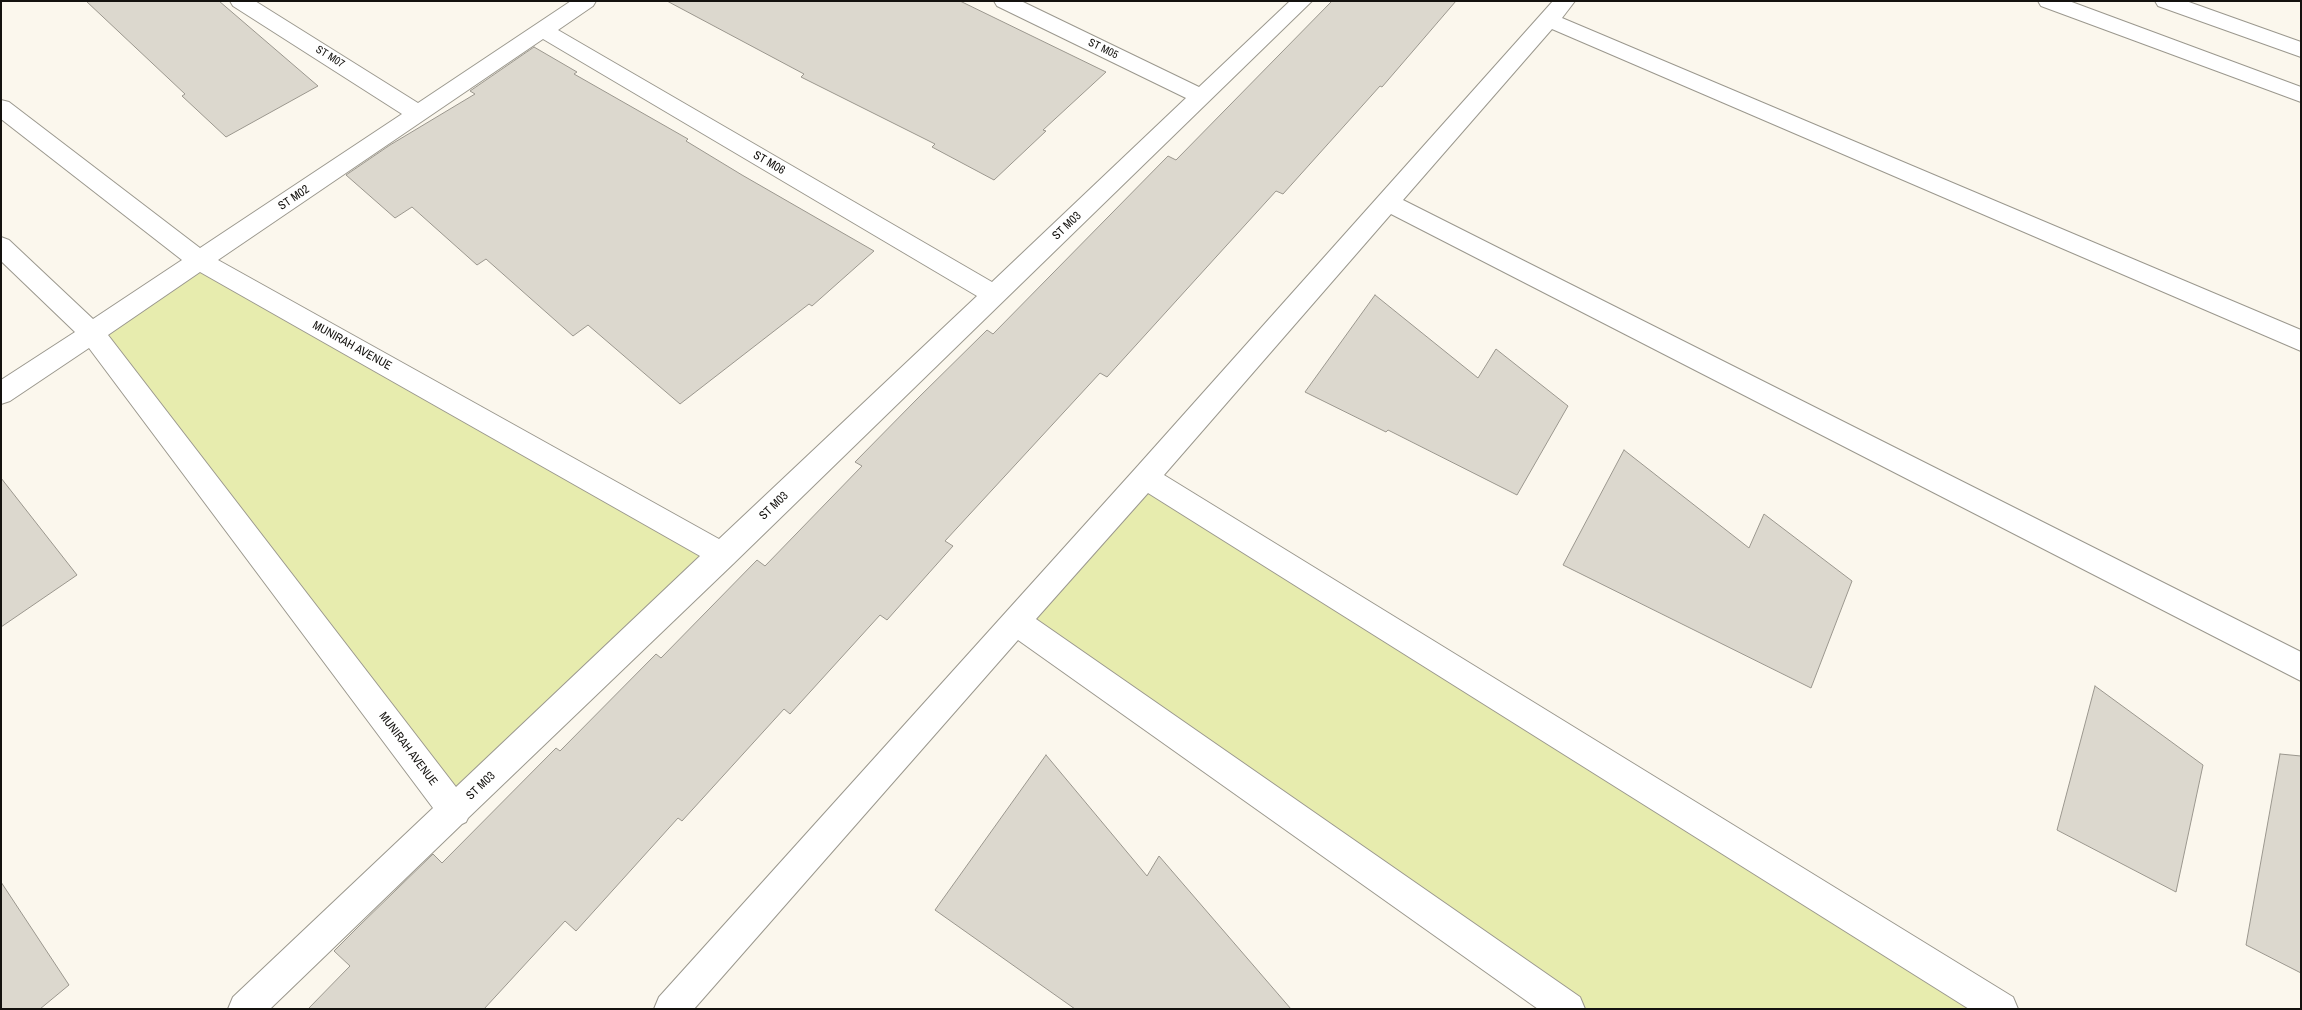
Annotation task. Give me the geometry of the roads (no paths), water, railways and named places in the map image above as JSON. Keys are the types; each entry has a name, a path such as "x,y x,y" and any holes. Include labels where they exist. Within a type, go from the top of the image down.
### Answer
{"street":[{"name":"ST M07","path":"240,1 418,114"},
{"name":"ST M02","path":"1,394 586,1"},
{"name":"ST M05","path":"1004,1 1202,96"},
{"name":"ST M03","path":"246,1009 1302,1"},
{"path":"2048,1 2301,95"},
{"path":"2142,36 2157,1"},
{"path":"2165,1 2301,50"},
{"path":"671,1009 1145,477 1556,11 2301,341"},
{"name":"ST M06","path":"543,30 995,295"},
{"name":"MUNIRAH AVENUE","path":"1,107 200,261 723,555"},
{"path":"1387,202 2301,667"},
{"name":"MUNIRAH AVENUE","path":"1,246 92,333 455,811"},
{"path":"1145,477 2001,1009"},
{"path":"1016,621 1568,1009"}]}
